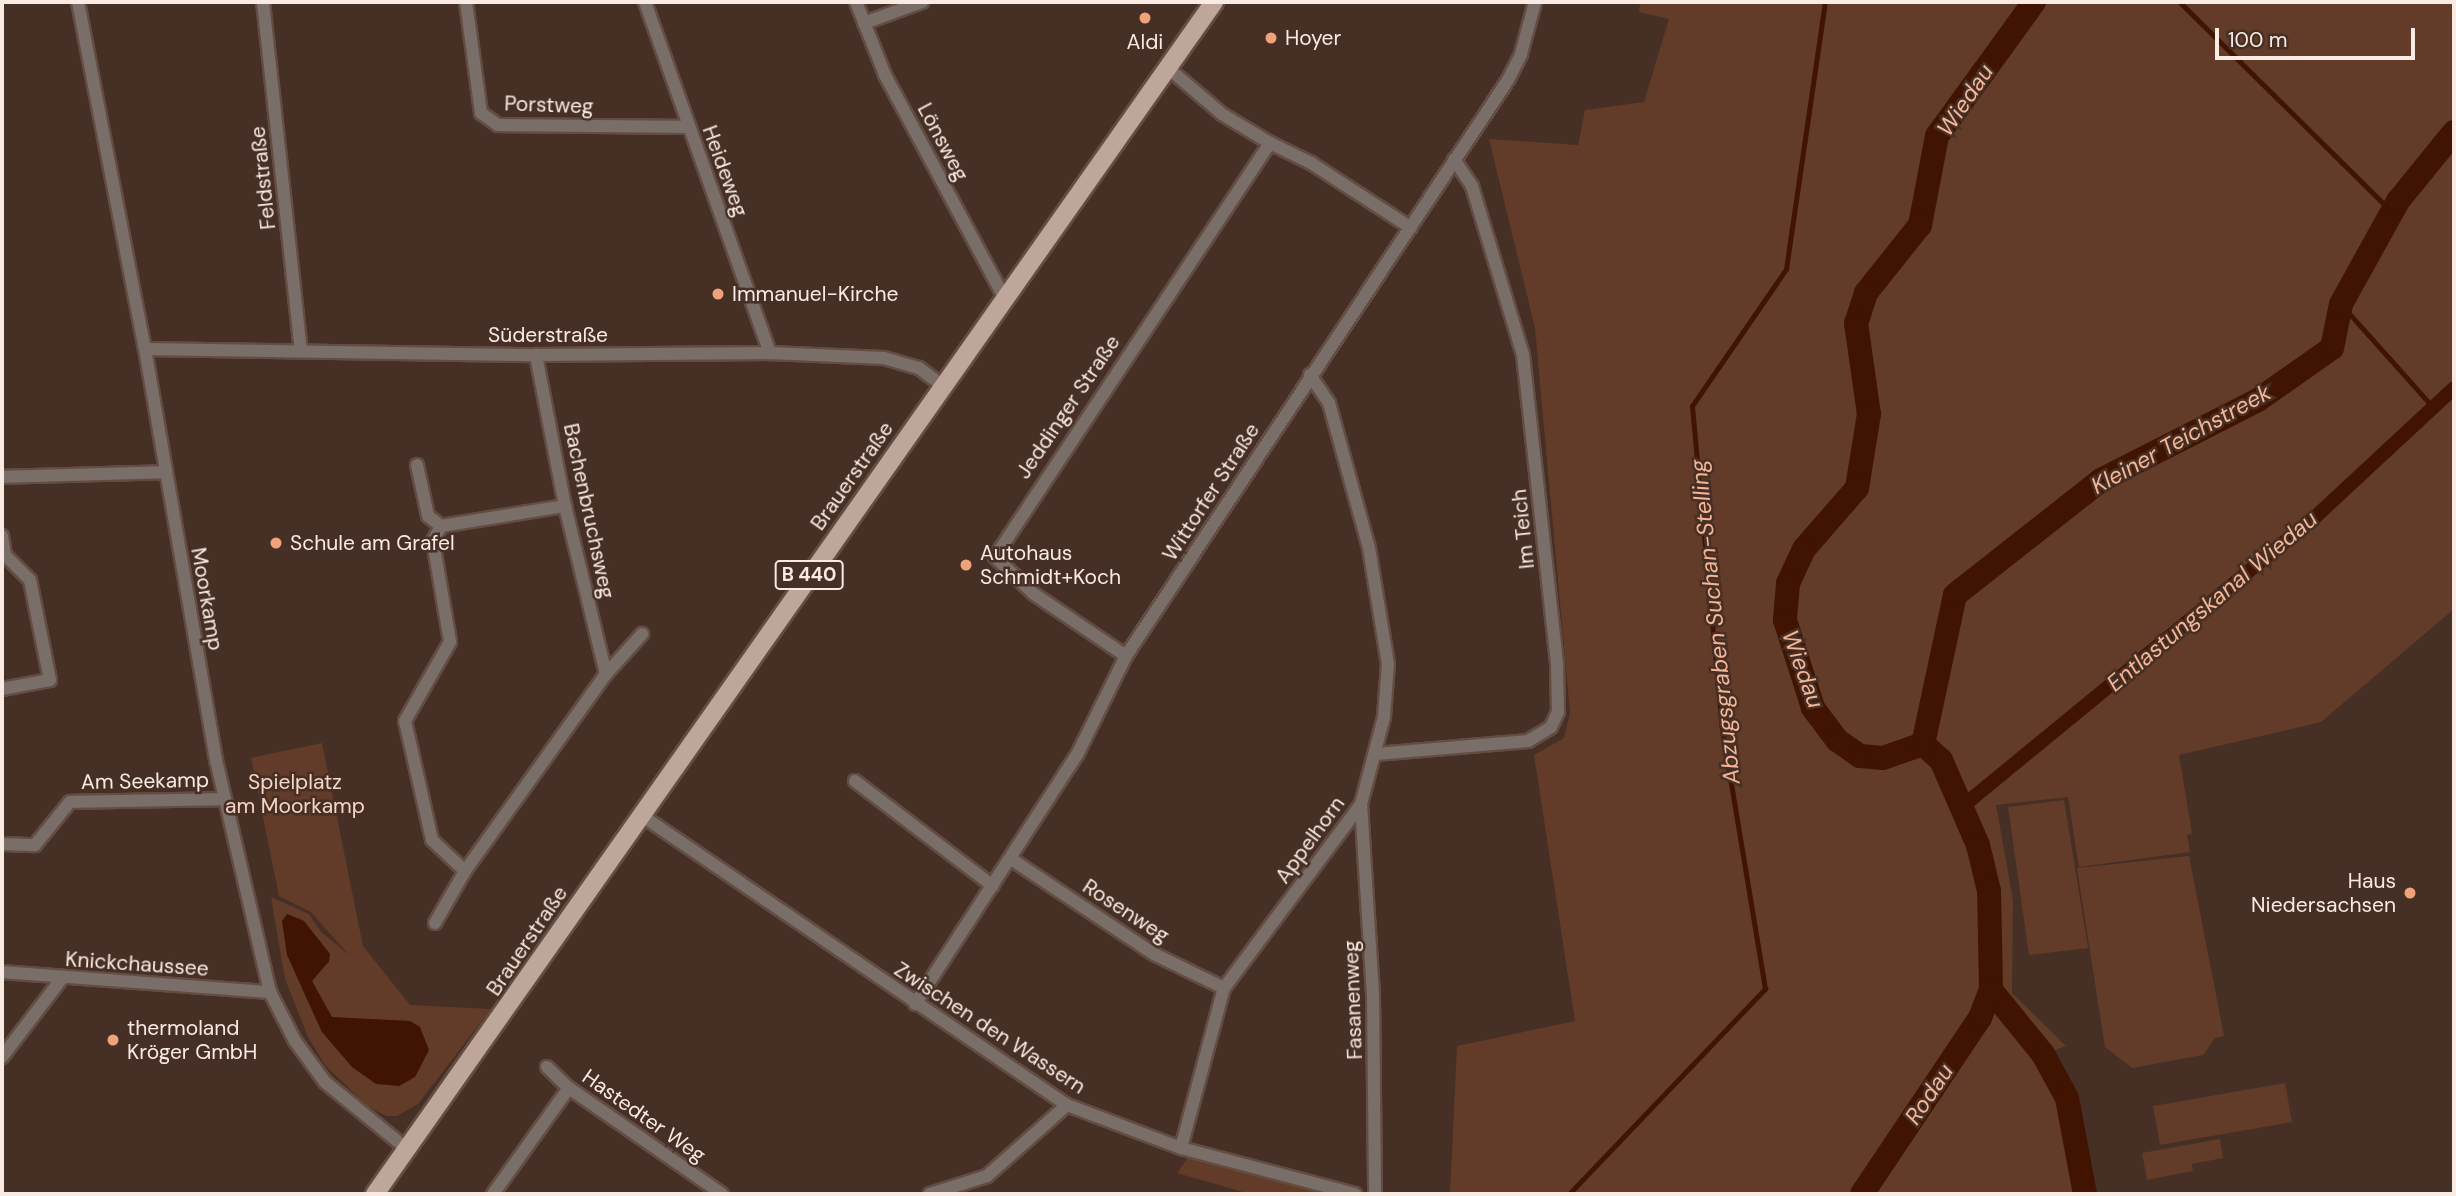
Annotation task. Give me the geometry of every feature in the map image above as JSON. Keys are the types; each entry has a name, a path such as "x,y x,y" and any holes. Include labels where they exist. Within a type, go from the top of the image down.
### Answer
{"main road":[{"name":"Brauerstraße","path":"407,1149 1213,2"},
{"name":"B 440","path":"375,1194 407,1149"}],"street":[{"name":"Moorkamp","path":"78,2 145,349 225,799 270,992 295,1041 325,1082 407,1149"},
{"name":"Feldstraße","path":"263,2 301,351"},
{"name":"Porstweg","path":"466,2 481,113 498,125 689,127"},
{"name":"Heideweg","path":"645,2 770,353"},
{"name":"Lönsweg","path":"856,2 885,75 1004,297"},
{"path":"864,23 922,2"},
{"name":"Wittorfer Straße","path":"915,1004 1077,755 1126,656 1508,80 1521,54 1535,2"},
{"path":"1167,67 1222,114 1270,143 1311,163 1411,228"},
{"name":"Jeddinger Straße","path":"1126,656 1034,594 995,557 1013,522 1270,143"},
{"name":"Im Teich","path":"1376,754 1528,741 1551,727 1558,712 1557,663 1523,355 1472,186 1454,159"},
{"name":"Süderstraße","path":"145,349 536,355 770,353 884,358 919,368 943,386"},
{"name":"Bachenbruchsweg","path":"536,355 565,506 606,674"},
{"name":"Appelhorn","path":"1181,1148 1224,988 1362,804 1384,717 1388,664 1369,548 1329,403 1310,375"},
{"path":"417,465 428,516 441,526 565,506"},
{"path":"2,477 166,472"},
{"path":"441,526 433,541 450,642 405,721 432,840 466,871"},
{"path":"2,536 3,556 30,580 50,680 2,689"},
{"path":"435,923 466,871 606,674 642,634"},
{"path":"855,781 993,886"},
{"name":"Am Seekamp","path":"2,844 35,845 70,802 225,799"},
{"name":"Fasanenweg","path":"1362,804 1373,996 1375,1194"},
{"name":"Zwischen den Wassern","path":"641,815 1067,1105 1181,1148 1355,1194"},
{"name":"Rosenweg","path":"1011,859 1154,954 1224,988"},
{"name":"Knickchaussee","path":"2,972 270,992"},
{"path":"2,1057 63,978"},
{"name":"Hastedter Weg","path":"547,1067 569,1087 722,1194"},
{"path":"493,1194 569,1087"},
{"path":"930,1194 987,1176 1067,1105"}],"green space":[{"path":"1640,2 2454,2 2454,609 2321,722 2179,755 2192,834 2187,835 2190,852 2079,867 2068,797 1996,805 2013,900 2012,993 2066,1046 2050,1052 2075,1097 2092,1194 1450,1194 1457,1046 1575,1021 1534,755 1564,738 1570,713 1535,328 1489,139 1578,145 1585,110 1644,102 1669,19 1639,12"},
{"name":"Spielplatz am Moorkamp","path":"322,743 363,946 410,1005 491,1009 418,1104 397,1116 386,1116 367,1106 325,1065 308,1037 285,979 271,897 309,914 321,932 349,955 311,912 279,896 251,758","holes":["299,917 330,954 329,962 312,981 322,1008 332,1018 410,1021 322,1032 302,989"]},
{"path":"2064,800 2088,948 2029,955 2008,807"},
{"path":"2189,856 2224,1036 2215,1038 2203,1055 2132,1068 2105,1047 2077,868"},
{"path":"2285,1083 2292,1122 2160,1145 2153,1106"},
{"path":"2220,1139 2223,1158 2192,1164 2193,1171 2147,1180 2142,1153"},
{"path":"1189,1156 1270,1180 1333,1194 1250,1194 1177,1173"}],"shaded area":[{"path":"287,914 304,921 330,954 329,961 312,981 332,1017 410,1021 420,1027 429,1050 415,1077 399,1086 376,1084 352,1067 322,1032 287,955 282,921"}],"waterway":[{"name":"Abzugsgraben Suchan-Stelling","path":"1569,1194 1765,989 1722,730 1692,406 1786,269 1825,2"},
{"name":"Wiedau","path":"2034,2 1937,136 1920,225 1866,293 1856,323 1869,414 1857,488 1804,549 1788,584 1785,620 1813,708 1837,740 1860,756 1883,758 1923,744 1941,760 1978,845 1989,891 1991,990 2043,1054 2067,1098 2085,1194"},
{"path":"2180,2 2392,212"},
{"name":"Kleiner Teichstreek","path":"1923,744 1955,595 2101,480 2258,400 2332,348 2341,304 2398,201 2454,132"},
{"path":"2341,304 2433,407"},
{"name":"Entlastungskanal Wiedau","path":"1963,806 2313,519 2454,388"},
{"name":"Rodau","path":"1862,1194 1980,1018 1991,990"}],"place":[{"name":"Aldi","path":"1145,18"},
{"name":"Hoyer","path":"1271,38"},
{"name":"Immanuel-Kirche","path":"718,294"},
{"name":"Schule am Grafel","path":"276,543"},
{"name":"Autohaus Schmidt+Koch","path":"966,565"},
{"name":"Haus Niedersachsen","path":"2410,893"},
{"name":"thermoland Kröger GmbH","path":"113,1040"}]}
